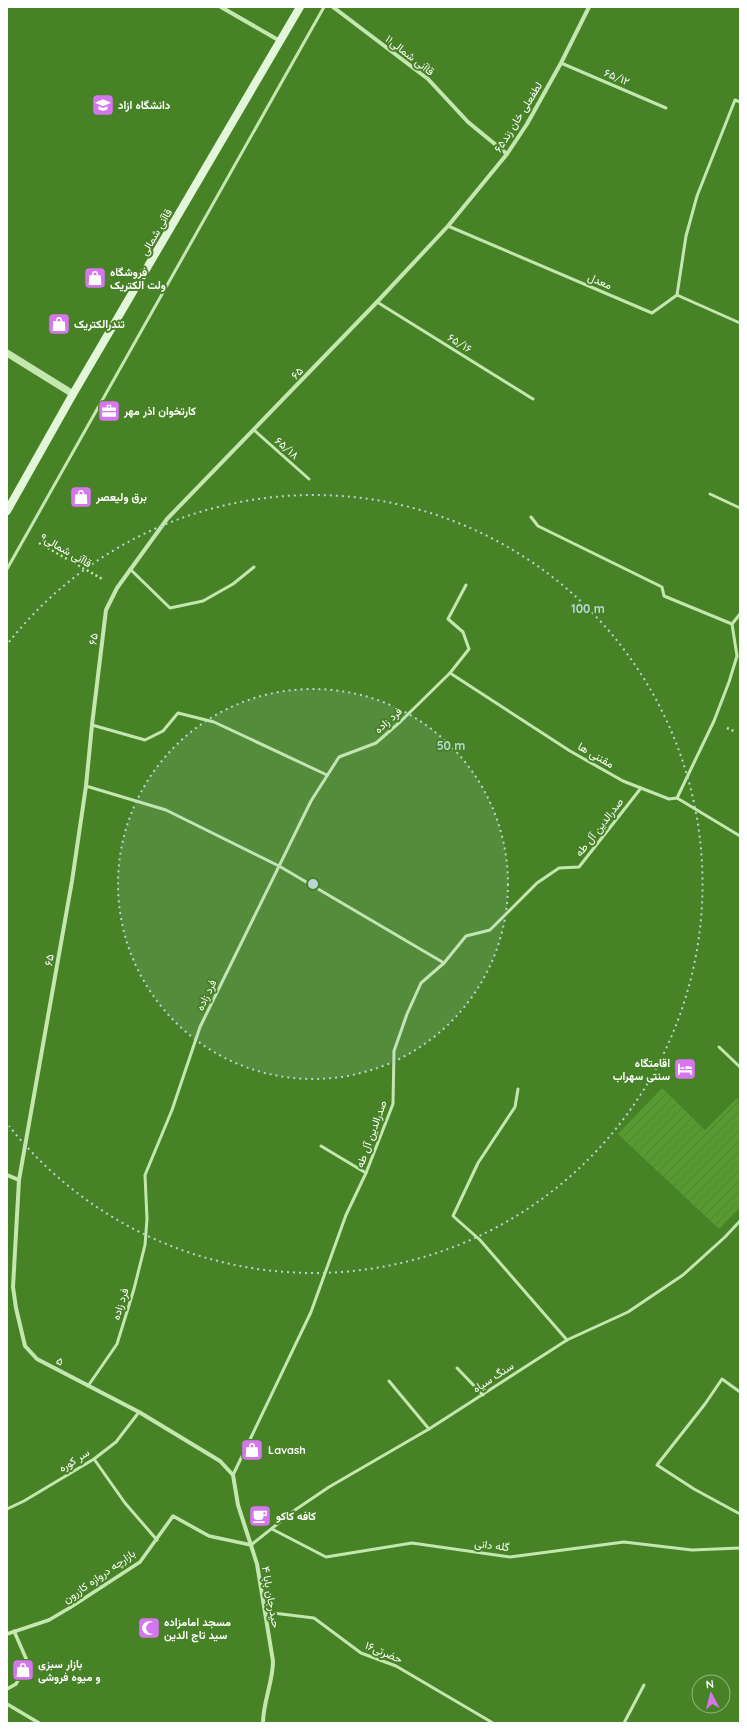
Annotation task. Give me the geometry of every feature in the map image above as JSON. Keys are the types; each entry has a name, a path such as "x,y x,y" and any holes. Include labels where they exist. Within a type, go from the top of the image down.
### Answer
{"main road":[{"name":"قاآنی شمالی","path":"7,511 73,394 281,42 300,7"}],"street":[{"path":"221,7 281,42"},
{"name":"قاآنی شمالی۱۱","path":"333,7 428,78 468,122 507,154"},
{"name":"لطفعلی خان زند۶۵","path":"448,226 507,154 527,124 561,63 589,7"},
{"name":"۶۵","path":"20,1180 72,881 86,786 106,610 117,588 167,519 377,302 448,226"},
{"path":"7,353 73,394"},
{"path":"7,1175 20,1180"},
{"name":"۵","path":"20,1180 13,1287 16,1308 25,1346 37,1359 139,1412 220,1461 233,1475"},
{"name":"حیدرجان بابا ۴","path":"233,1475 238,1505 257,1564 273,1661 273,1673 265,1706 263,1723"},
{"name":"بازارچه دروازه کازرون","path":"7,1634 49,1620 71,1608 140,1562 173,1516 209,1536 252,1545"},
{"path":"7,1689 16,1684 28,1663 14,1631"},
{"path":"7,1704 39,1723"}],"lane":[{"path":"7,568 324,7"},
{"name":"۶۵/۱۲","path":"561,63 666,108"},
{"path":"740,102 735,100 696,196 686,236 677,295 740,323"},
{"name":"معدل","path":"448,226 652,313 677,295"},
{"name":"۶۵/۱۶","path":"377,302 533,399"},
{"name":"۶۵/۱۸","path":"254,430 309,479"},
{"path":"710,494 740,508"},
{"path":"531,518 538,526 662,587 664,596 732,624"},
{"path":"130,569 170,608 203,601 233,584 254,567"},
{"name":"فرد زاده","path":"88,1386 117,1344 145,1245 147,1226 145,1175 172,1110 200,1027 311,801 339,757 376,743 400,722 450,673 469,649 463,632 448,619 466,585"},
{"path":"677,798 714,721 731,675 737,656 732,624 740,614"},
{"name":"مقننی ها","path":"450,673 570,751 623,781 669,799 677,798 740,836"},
{"path":"92,725 145,740 163,731 178,713 214,722 327,776"},
{"path":"86,786 166,810 279,866 444,963"},
{"name":"صدرالدین آل طه","path":"233,1475 311,1312 346,1215 366,1173 393,1104 394,1051 407,1014 421,983 444,963 466,936 490,930 537,883 559,868 579,867 641,788"},
{"path":"719,1047 740,1067"},
{"path":"518,1089 515,1107 478,1163 453,1216 480,1240 567,1340"},
{"path":"321,1146 366,1173"},
{"name":"سنگ سیاه","path":"252,1545 295,1510 329,1487 429,1429 567,1340 628,1312 683,1275 725,1237 740,1220"},
{"path":"457,1368 483,1395"},
{"path":"740,1392 722,1379 705,1404 657,1465 694,1489 740,1514"},
{"path":"389,1382 429,1429"},
{"name":"سر کوره","path":"7,1509 24,1501 94,1459 116,1442 139,1412"},
{"path":"94,1459 125,1503 157,1540"},
{"name":"گله دانی","path":"272,1529 326,1556 412,1543 510,1557 624,1542 692,1550 740,1548"},
{"name":"حضرتی۱۶","path":"265,1612 314,1618 361,1654 396,1666 493,1723"},
{"path":"624,1723 644,1685"}],"path":[{"name":"۹قاآنی شمالی","path":"25,536 117,588"}],"green space":[{"path":"662,1088 705,1130 737,1098 740,1101 740,1207 719,1229 618,1134"}],"place":[{"name":"دانشگاه ازاد","path":"103,105"},
{"name":"فروشگاه ولت الکتریک","path":"95,278"},
{"name":"تندرالکتریک","path":"59,324"},
{"name":"کارتخوان اذر مهر","path":"109,411"},
{"name":"برق ولیعصر","path":"81,497"},
{"name":"اقامتگاه سنتی سهراب","path":"685,1069"},
{"name":"Lavash","path":"252,1450"},
{"name":"کافه کاکو","path":"260,1516"},
{"name":"مسجد امامزاده سید تاج الدین","path":"149,1628"},
{"name":"بازار سبزی و میوه فروشی","path":"23,1670"}]}
